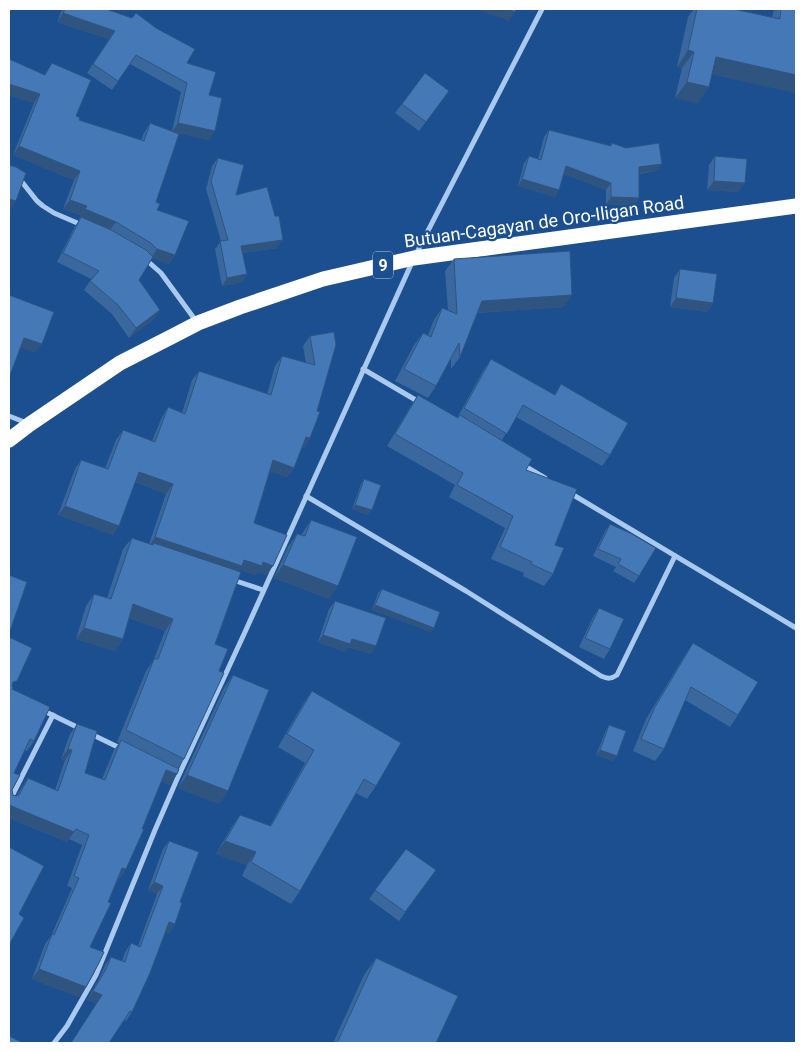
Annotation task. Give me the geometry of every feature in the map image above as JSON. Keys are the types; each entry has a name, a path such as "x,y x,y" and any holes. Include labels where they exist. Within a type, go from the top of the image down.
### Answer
{"highway":[{"name":"Butuan-Cagayan de Oro-Iligan Road","path":"9,440 120,363 198,323 240,306 324,279 414,258 796,206"}],"street":[{"path":"54,1043 67,1026 96,975 178,777 414,258 542,9"},
{"path":"9,175 22,182 43,206 54,213 90,228"},
{"path":"142,256 161,273 198,323"},
{"path":"364,369 420,403"},
{"path":"9,416 30,424"},
{"path":"518,462 551,482"},
{"path":"568,492 796,628"},
{"path":"306,496 466,591 592,671 608,679 617,675 621,668 675,556"},
{"path":"228,578 263,590"},
{"path":"36,707 125,751"},
{"path":"9,802 53,715"},
{"path":"169,773 178,777"}],"building":[{"path":"65,9 106,9 132,18 136,13 156,28 195,49 187,63 216,72 209,95 222,98 215,131 178,123 187,83 136,55 118,81 93,64 115,31 63,13"},
{"path":"697,9 733,9 780,19 781,9 796,9 796,75 716,57 709,87 687,82 694,52 688,50"},
{"path":"9,59 45,75 52,63 91,80 76,116 80,118 79,120 144,141 150,123 179,134 156,202 160,204 157,210 189,221 175,255 157,249 151,243 116,222 85,209 87,206 70,200 80,171 19,146 40,94 9,84"},
{"path":"425,73 449,91 426,122 402,104"},
{"path":"549,130 611,146 612,143 626,148 659,143 662,164 639,167 639,198 611,197 611,183 566,166 559,190 522,179 529,156 541,160"},
{"path":"715,156 747,159 745,183 714,181"},
{"path":"218,158 244,165 236,195 267,187 275,216 279,216 283,240 241,246 247,274 227,278 220,241 228,240 211,181"},
{"path":"9,165 26,173 16,201 9,199"},
{"path":"81,217 111,230 146,250 153,257 139,280 160,310 136,328 118,305 90,281 99,271 63,253"},
{"path":"570,251 572,295 482,301 460,357 459,343 436,386 404,369 423,333 431,337 442,308 457,314 454,259"},
{"path":"680,269 717,274 713,303 676,298"},
{"path":"9,295 54,312 42,344 24,338 9,378"},
{"path":"334,332 336,345 317,411 320,412 310,438 306,437 294,468 273,460 254,523 287,535 273,566 263,562 262,566 244,560 242,566 155,537 173,484 139,472 119,526 65,506 81,460 108,469 123,430 155,442 168,407 185,414 199,371 271,395 282,356 315,365 310,336"},
{"path":"491,359 555,395 561,384 628,423 610,455 523,405 507,434 464,408"},
{"path":"418,395 458,418 460,415 532,459 526,470 577,489 555,545 564,548 553,574 500,547 513,516 457,485 463,473 395,434"},
{"path":"364,479 381,485 372,510 355,505"},
{"path":"311,520 357,537 338,586 283,565 297,534 305,536"},
{"path":"610,524 656,548 639,576 618,564 621,559 598,549"},
{"path":"132,538 153,545 154,543 241,572 215,644 228,649 219,671 224,673 184,759 126,730 154,659 158,659 173,619 133,604 123,639 84,628 94,594 111,599"},
{"path":"9,575 27,582 9,634"},
{"path":"382,589 440,612 434,628 375,605"},
{"path":"335,601 386,618 376,646 352,639 350,644 323,635"},
{"path":"599,608 624,619 610,649 585,638"},
{"path":"9,637 32,648 17,681 13,682 12,689 50,707 34,741 30,739 14,773 20,775 12,790 13,795 19,795 28,778 58,791 72,750 68,749 77,724 97,731 85,773 105,780 121,740 179,769 177,774 166,770 142,829 144,829 126,869 122,868 108,902 111,903 90,947 104,952 86,987 39,969 52,934 54,935 79,878 74,876 89,835 76,829 74,832 9,805"},
{"path":"693,643 758,682 738,715 691,687 664,749 641,739 655,707"},
{"path":"233,675 269,690 228,791 187,775"},
{"path":"312,691 401,743 376,786 364,779 300,891 251,862 256,852 225,841 240,815 271,826 314,750 287,734"},
{"path":"609,725 626,731 617,756 600,750"},
{"path":"169,841 199,852 180,902 182,903 175,924 169,922 150,973 132,1012 130,1011 109,1043 71,1043 102,995 93,991 111,957 125,962 131,943 140,947 163,886 154,882"},
{"path":"9,847 44,866 19,914 24,918 9,945"},
{"path":"406,849 436,870 405,912 375,890"},
{"path":"376,958 458,996 436,1043 337,1043"},
{"path":"9,1036 23,1043 9,1043"}]}
